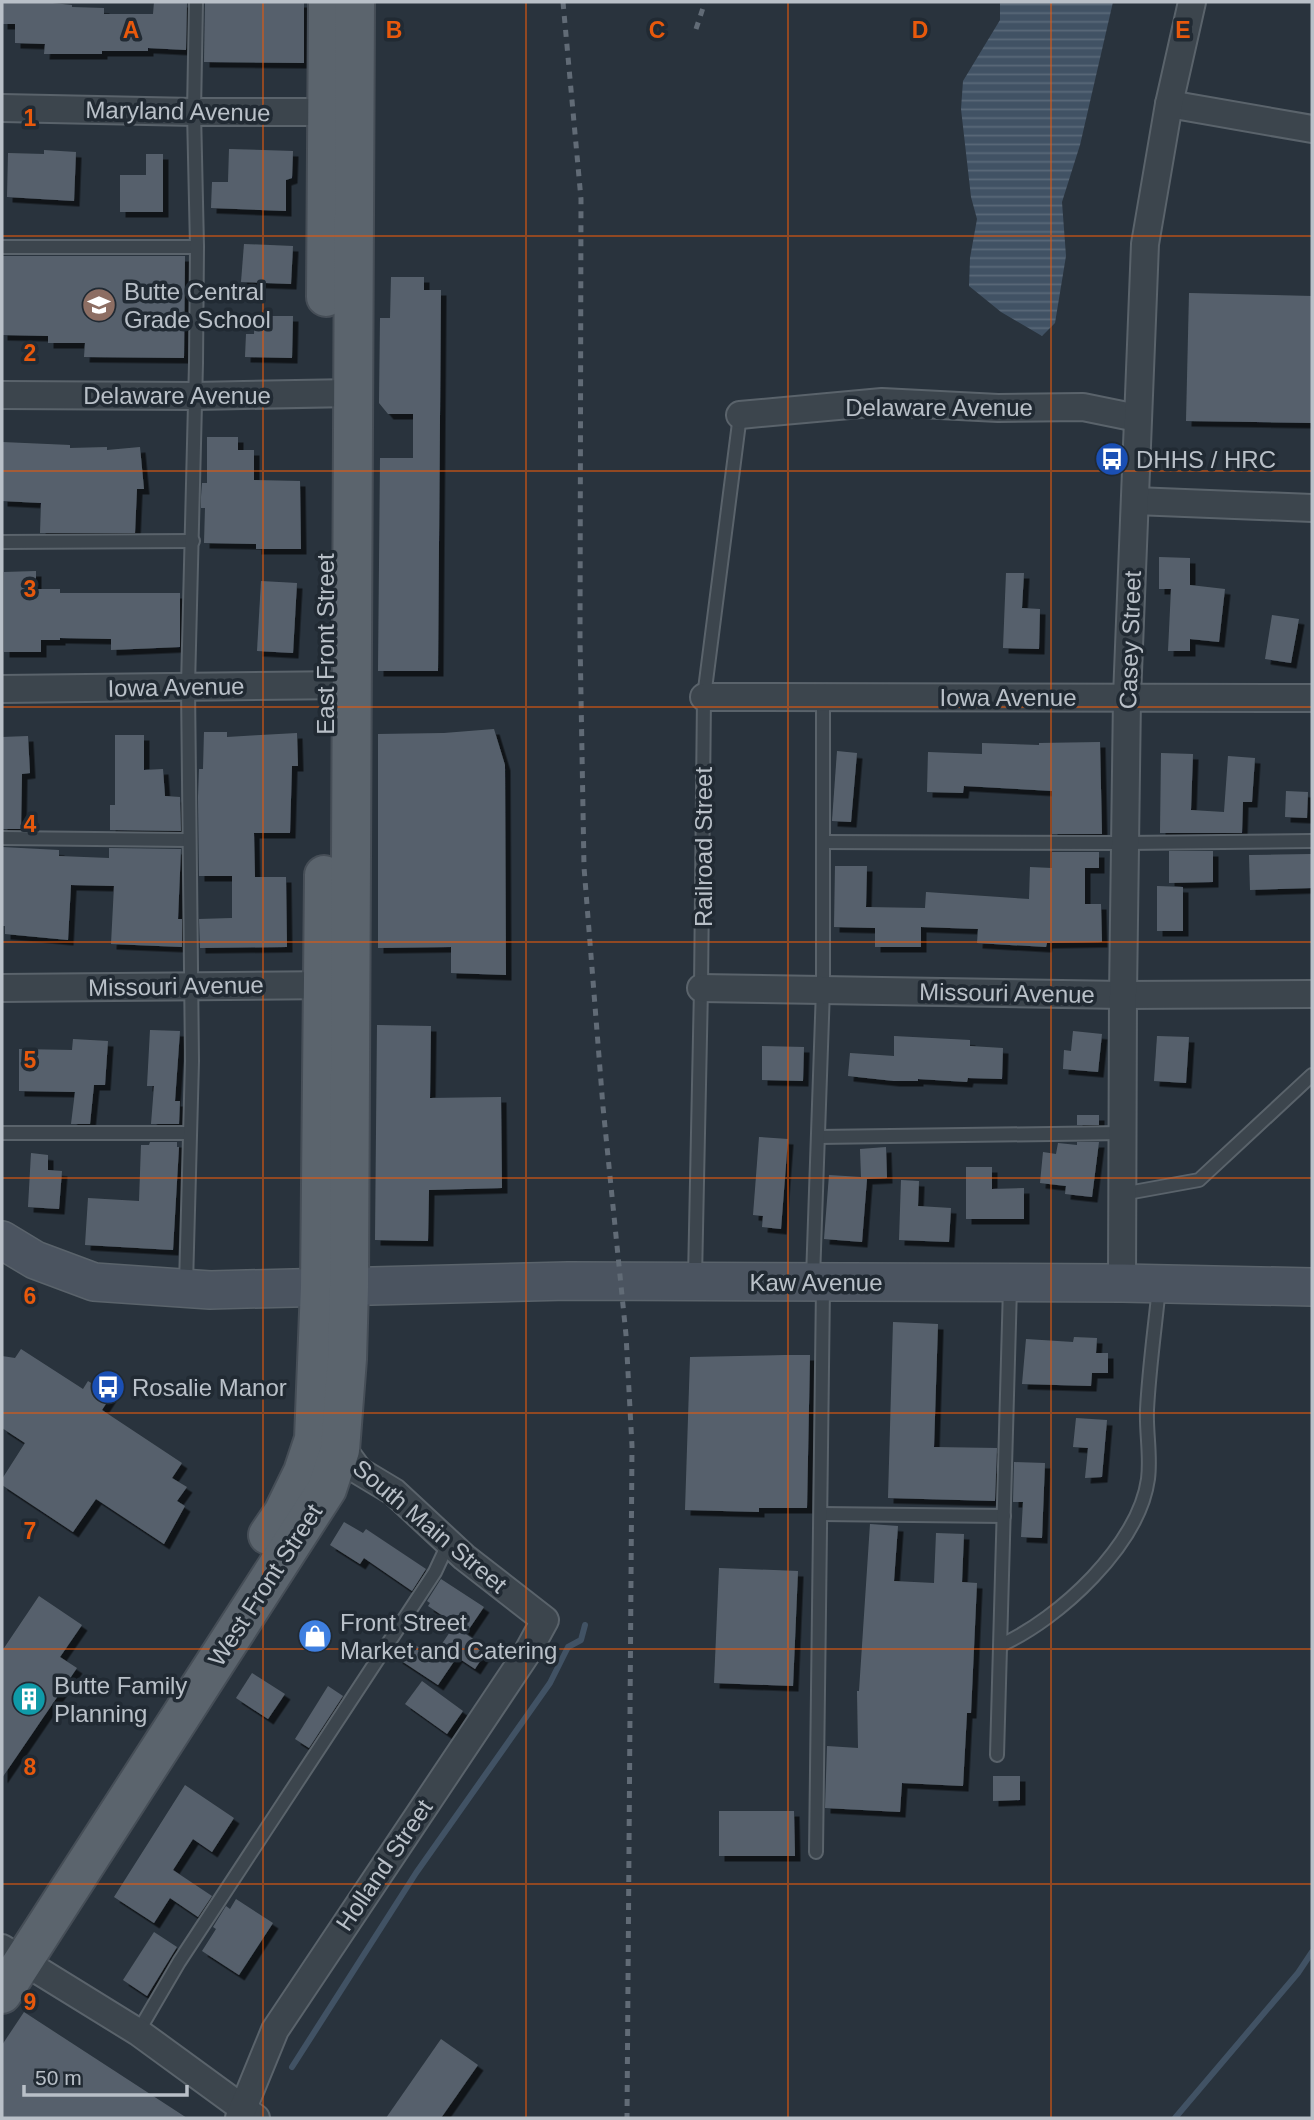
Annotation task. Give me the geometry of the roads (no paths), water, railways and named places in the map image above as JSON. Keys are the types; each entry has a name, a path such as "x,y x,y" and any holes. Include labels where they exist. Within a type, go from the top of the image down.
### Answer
{"main road":[{"name":"East Front Street","path":"328,2 341,112"},
{"name":"East Front Street","path":"335,1287 341,112 355,2"},
{"name":"West Front Street","path":"2,1994 9,1951 181,1672 283,1513 303,1472 327,1442 335,1287"}],"street":[{"name":"Casey Street","path":"1122,1283 1127,697 1145,244 1169,104 1192,2"},
{"path":"1169,104 1312,129"},
{"name":"Maryland Avenue","path":"2,108 341,112"},
{"name":"Delaware Avenue","path":"2,395 195,396 339,393"},
{"name":"Delaware Avenue","path":"740,415 882,402 998,408 1083,407 1137,418"},
{"path":"1135,501 1312,508"},
{"name":"Iowa Avenue","path":"2,689 337,686"},
{"name":"Iowa Avenue","path":"704,697 1312,698"},
{"name":"Missouri Avenue","path":"2,988 337,985"},
{"name":"Missouri Avenue","path":"701,988 1123,995 1312,994"},
{"path":"2,1240 35,1260 93,1282 186,1289 335,1287"},
{"name":"Kaw Avenue","path":"335,1287 568,1281 1122,1283 1312,1287"},
{"name":"South Main Street","path":"327,1442 359,1471 394,1492 464,1557 545,1620"},
{"name":"Holland Street","path":"246,2116 275,2030 527,1653 545,1620"},
{"path":"9,1951 138,2032 246,2116"}],"lane":[{"path":"186,1289 191,986 188,686 197,247 195,2"},
{"path":"2,247 197,247"},
{"name":"Railroad Street","path":"695,1282 704,697 740,415"},
{"path":"2,542 193,541"},
{"path":"816,1852 821,1514 818,1137 823,989 823,697"},
{"path":"2,838 188,840"},
{"path":"823,842 1125,844 1312,841"},
{"path":"1122,1194 1199,1180 1312,1075"},
{"path":"2,1133 189,1133"},
{"path":"818,1137 1122,1133"},
{"path":"996,1755 1010,1283"},
{"path":"1001,1645 1027,1633 1073,1597 1107,1560 1137,1516 1148,1479 1147,1410 1159,1284"},
{"path":"821,1514 1004,1516"},
{"path":"138,2032 179,1962 435,1572 449,1542"}],"water":[{"path":"1000,2 1113,2 1080,145 1062,202 1066,256 1055,323 1042,336 1001,312 969,286 970,258 977,219 971,197 961,109 963,81 1000,20"}],"waterway":[{"path":"292,2067 416,1873 550,1683 568,1647 581,1640 585,1625"},
{"path":"1175,2118 1298,1973 1312,1952"}],"railway":[{"path":"563,2 581,199 580,639 584,867 603,1107 626,1335 632,1446 627,2118"},
{"path":"696,29 705,2"}],"place":[{"name":"Butte Central Grade School","path":"99,305"},
{"name":"DHHS / HRC","path":"1112,459"},
{"name":"Rosalie Manor","path":"108,1387"},
{"name":"Front Street Market and Catering","path":"315,1636"},
{"name":"Butte Family Planning","path":"29,1699"}]}
